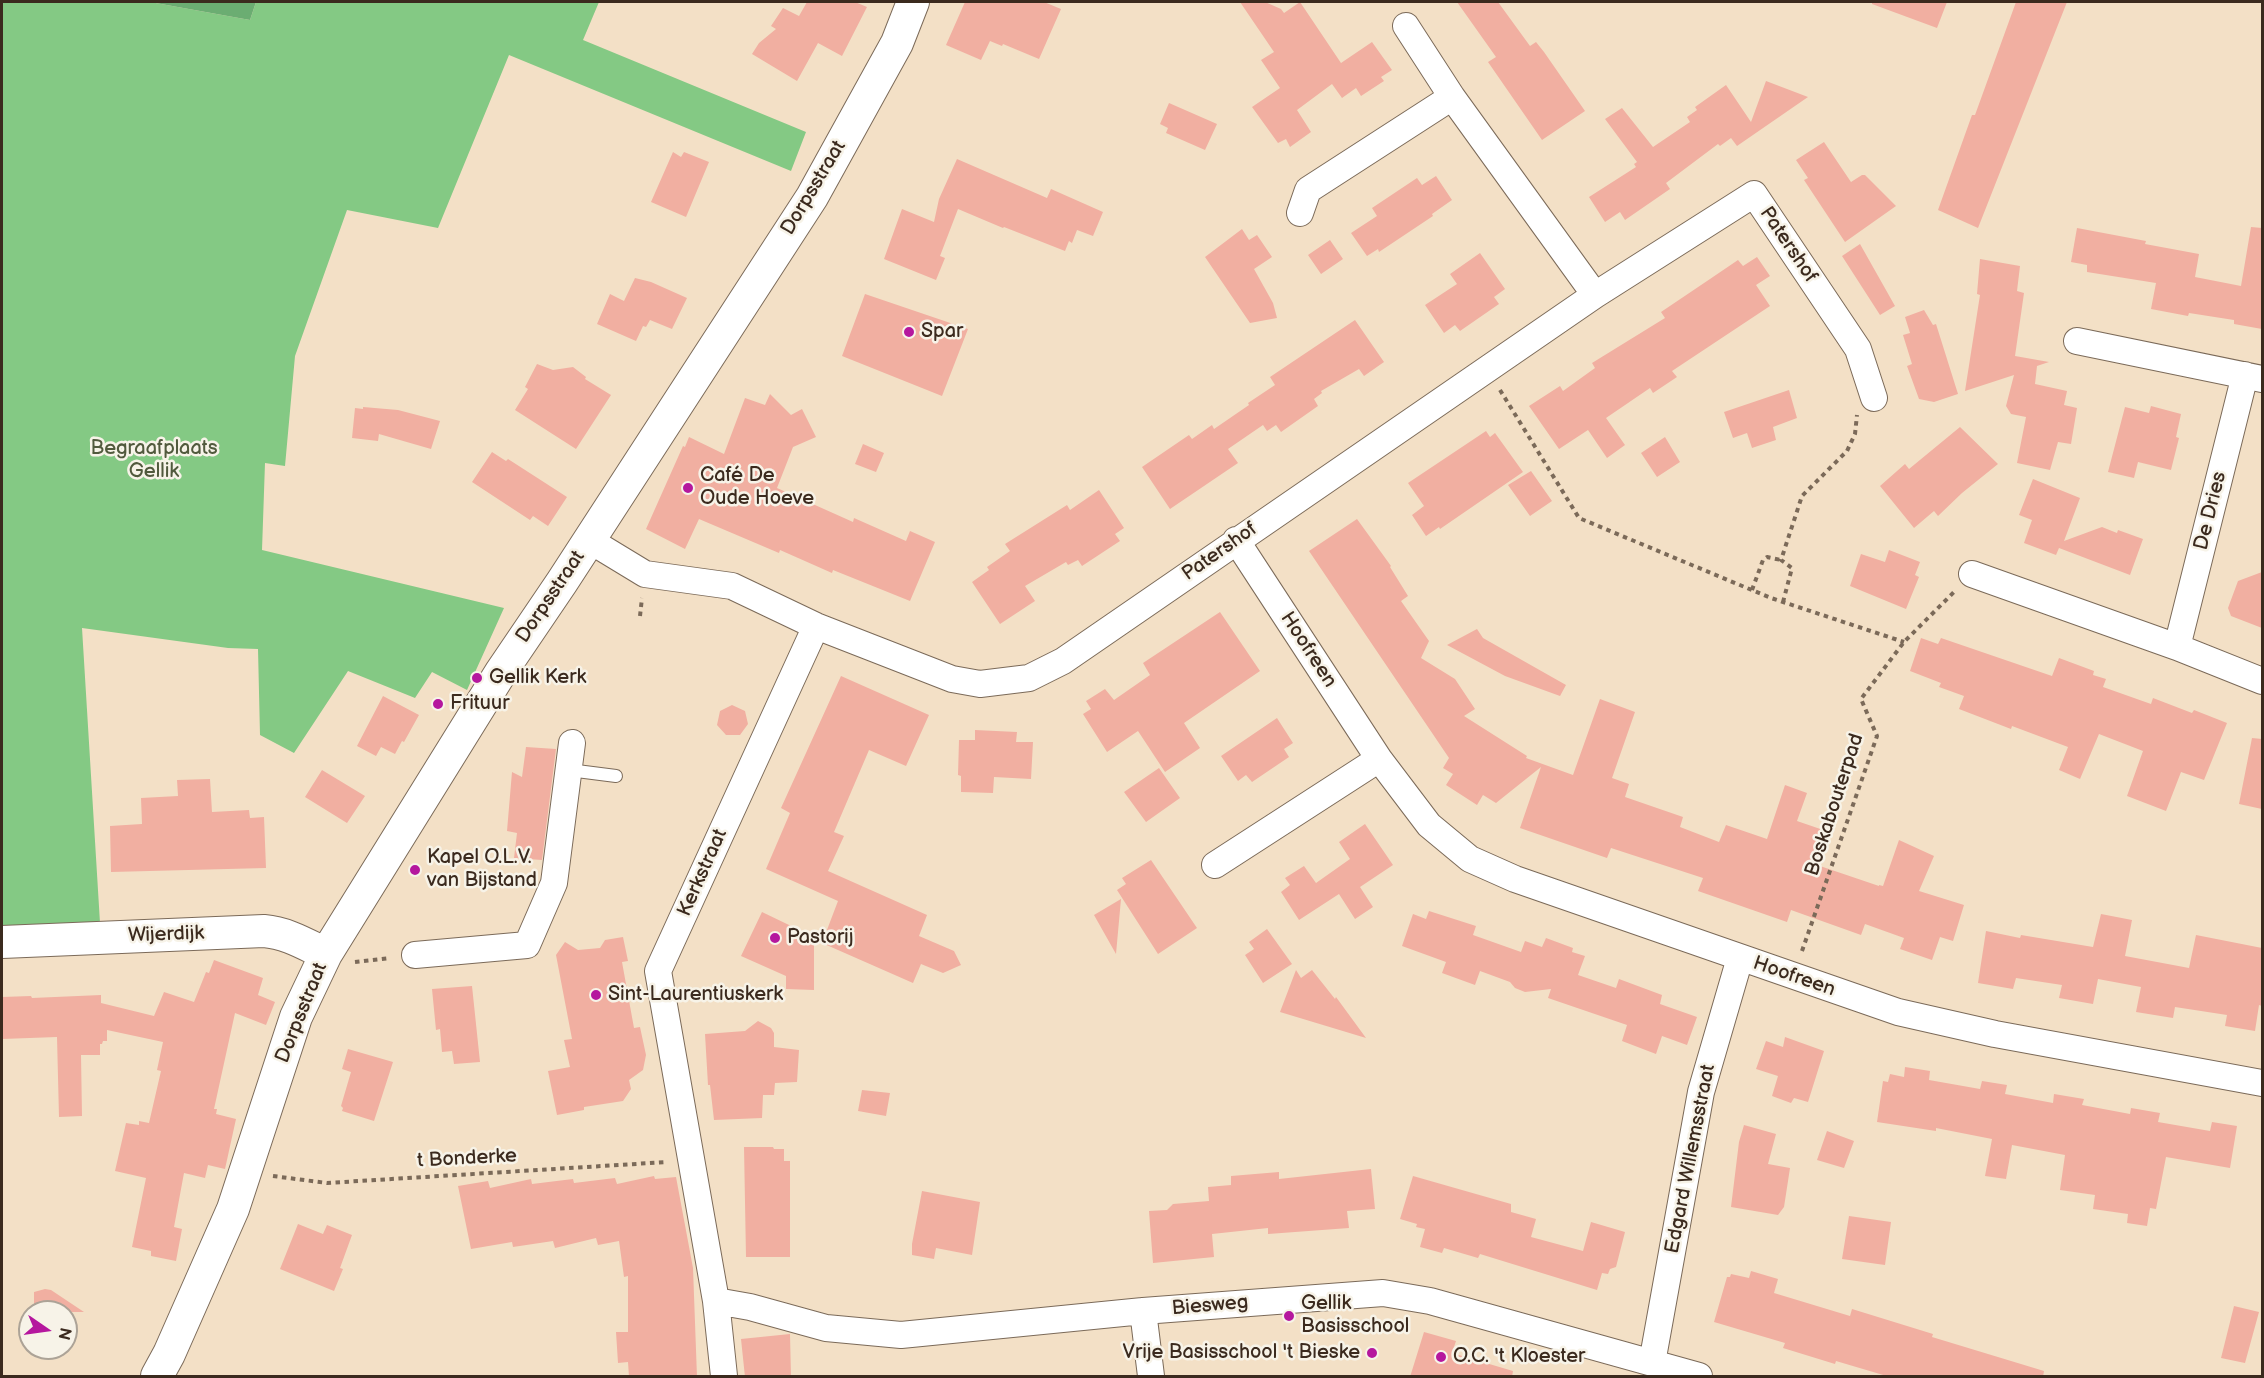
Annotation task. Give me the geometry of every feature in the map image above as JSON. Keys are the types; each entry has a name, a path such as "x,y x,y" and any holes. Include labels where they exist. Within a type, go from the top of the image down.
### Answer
{"street":[{"name":"Dorpsstraat","path":"157,1377 229,1219 296,1017 338,958 501,672 812,196 897,43 913,2"},
{"path":"1406,26 1452,97 1594,296"},
{"path":"1300,213 1308,190 1452,97"},
{"name":"Patershof","path":"816,626 952,679 980,684 1029,678 1063,661 1594,296 1754,195 1858,349 1874,398"},
{"name":"De Dries","path":"2077,341 2254,377 2177,646"},
{"path":"589,540 645,574 732,586 816,626"},
{"name":"Hoofreen","path":"1236,540 1379,759 1429,825 1470,858 1515,879 1898,1012 1995,1034 2262,1083"},
{"path":"1972,574 2177,646 2262,681"},
{"name":"Kerkstraat","path":"724,1377 716,1301 658,971 816,626"},
{"path":"415,955 527,945 554,883 572,742"},
{"path":"1215,865 1379,759"},
{"name":"Wijerdijk","path":"2,942 264,931 279,932 338,958"},
{"name":"Edgard Willemsstraat","path":"1652,1363 1701,1092 1740,958"},
{"name":"Biesweg","path":"716,1301 750,1307 826,1328 901,1335 1143,1311 1383,1293 1430,1300 1699,1377"},
{"path":"1143,1311 1151,1377"}],"lane":[{"path":"568,770 616,776"}],"path":[{"path":"1487,369 1579,518 1782,602 1904,642"},
{"path":"1780,560 1802,496 1847,451 1855,434 1857,414 1874,398"},
{"path":"1752,590 1763,560 1767,557 1780,560 1792,568 1782,602"},
{"name":"Boskabouterpad","path":"1794,977 1877,736 1861,699 1904,642 1972,574"},
{"path":"338,958 415,955"},
{"name":"t Bonderke","path":"245,1173 327,1183 691,1161"}],"green space":[{"name":"Begraafplaats Gellik","path":"2,2 150,2 250,20 256,2 599,2 583,40 806,132 791,171 509,55 438,228 347,210 295,356 285,466 265,463 262,550 504,608 467,690 432,672 415,698 348,671 294,753 260,735 258,649 228,648 82,628 100,923 2,926"},
{"path":"150,2 256,2 250,20"}],"building":[{"path":"807,2 855,2 867,7 842,56 818,43 797,81 752,54 759,43 776,29 771,26 783,8 799,16"},
{"path":"965,2 1044,2 1061,9 1039,59 990,41 981,60 946,45"},
{"path":"1240,2 1265,2 1281,9 1284,13 1300,2 1341,63 1372,42 1392,70 1381,77 1384,81 1361,96 1356,88 1342,98 1332,84 1297,110 1311,132 1290,147 1286,139 1278,143 1252,107 1280,88 1261,60 1274,52"},
{"path":"1457,2 1498,2 1530,46 1536,42 1544,52 1585,111 1542,140 1488,62 1496,57"},
{"path":"1872,2 1947,2 1937,28 1872,4"},
{"path":"2016,2 2067,2 1978,228 1938,210"},
{"path":"1766,81 1808,97 1737,146 1731,138 1720,146 1718,144 1666,183 1670,189 1625,220 1620,212 1605,222 1589,197 1636,167 1634,164 1637,162 1605,119 1622,108 1653,147 1690,122 1687,117 1697,110 1695,107 1726,85 1751,122"},
{"path":"1169,103 1217,124 1205,150 1166,133 1168,128 1160,124"},
{"path":"1824,142 1851,182 1865,175 1896,206 1845,242 1804,180 1808,178 1796,160"},
{"path":"673,152 681,157 684,152 709,162 686,217 651,202"},
{"path":"957,159 1047,198 1051,189 1103,212 1093,236 1077,230 1072,243 1069,241 1065,251 958,209 940,256 945,258 936,280 884,259 902,209 934,222 939,199"},
{"path":"1436,176 1452,200 1432,214 1433,216 1379,252 1378,249 1367,256 1351,233 1377,216 1372,208 1417,178 1422,185"},
{"path":"2251,227 2262,228 2262,329 2234,324 2234,320 2189,313 2188,316 2151,309 2156,283 2087,272 2087,265 2071,262 2077,228 2199,254 2195,277 2241,286"},
{"path":"1242,229 1249,240 1257,235 1272,257 1254,269 1273,303 1277,318 1250,323 1205,257"},
{"path":"1330,240 1343,259 1321,274 1308,255"},
{"path":"1860,244 1895,306 1880,315 1842,256"},
{"path":"1480,253 1505,289 1494,297 1499,304 1460,331 1455,325 1444,333 1425,305 1457,284 1450,274"},
{"path":"1757,257 1770,276 1756,285 1770,306 1672,371 1677,377 1653,393 1650,388 1606,418 1625,445 1607,458 1588,430 1559,449 1529,406 1560,386 1563,391 1595,368 1592,363 1665,318 1661,312 1738,260 1743,266"},
{"path":"1980,259 2020,266 2017,291 2024,293 2015,356 2049,362 2037,366 2035,384 2067,391 2064,405 2077,408 2071,444 2058,442 2050,470 2017,463 2026,417 2011,414 2006,406 2014,375 1965,391 1980,295 1977,294"},
{"path":"635,278 651,282 687,298 672,329 650,320 646,327 643,326 636,341 597,324 610,294 624,301"},
{"name":"Spar","path":"865,294 968,329 942,396 842,356"},
{"path":"1924,310 1933,325 1936,324 1958,394 1934,402 1919,399 1907,366 1912,364 1903,335 1910,333 1905,317"},
{"path":"1355,320 1384,362 1364,376 1359,369 1321,391 1322,393 1314,399 1318,406 1281,432 1276,425 1267,431 1263,425 1228,449 1238,463 1170,509 1142,467 1189,435 1192,439 1212,425 1214,429 1249,405 1248,403 1275,385 1270,377"},
{"path":"537,364 553,370 573,367 586,377 585,379 611,395 576,449 515,410 528,389 525,387"},
{"path":"1789,390 1797,418 1773,427 1776,440 1752,448 1747,433 1733,438 1724,412"},
{"path":"770,394 791,415 802,409 816,437 793,447 777,488 853,522 854,518 906,541 910,531 935,542 910,601 833,570 832,573 780,550 779,553 699,519 685,549 646,529 689,437 724,454 745,398 765,405"},
{"path":"2151,406 2181,414 2176,437 2179,438 2171,470 2138,462 2134,478 2108,472 2125,407 2149,413"},
{"path":"363,407 398,410 440,421 431,449 379,434 378,441 352,438 355,408 363,409"},
{"path":"1960,427 1998,464 1938,516 1934,511 1914,528 1880,486 1905,464 1909,469"},
{"path":"1486,431 1490,437 1495,433 1523,472 1440,529 1439,527 1426,536 1412,515 1424,506 1408,483"},
{"path":"1665,437 1680,462 1657,477 1641,453"},
{"path":"863,444 884,453 876,472 855,464"},
{"path":"492,452 506,461 508,459 567,497 548,526 533,516 530,520 472,482"},
{"path":"1531,471 1552,501 1530,516 1508,485"},
{"path":"2033,479 2080,498 2064,541 2102,527 2143,539 2130,575 2059,548 2056,555 2024,543 2032,520 2019,515"},
{"path":"1099,490 1124,528 1115,534 1120,541 1082,566 1078,560 1068,565 1066,562 1025,586 1035,601 1000,624 972,582 989,570 987,567 1010,551 1005,544 1067,505 1070,510"},
{"path":"1357,519 1391,566 1408,596 1401,601 1429,641 1421,658 1455,679 1475,709 1464,716 1527,756 1526,758 1573,775 1600,699 1635,712 1612,778 1629,784 1625,797 1683,817 1680,827 1719,842 1726,825 1767,839 1785,785 1807,793 1797,821 1832,833 1820,866 1883,886 1899,840 1934,856 1919,891 1964,905 1953,941 1940,937 1932,960 1900,949 1904,938 1865,924 1861,935 1791,910 1787,922 1698,891 1703,878 1611,848 1607,858 1520,828 1541,767 1496,803 1483,795 1477,805 1446,785 1453,774 1443,768 1449,758 1309,551"},
{"path":"1889,550 1920,562 1915,575 1919,577 1906,609 1850,586 1861,554 1885,562"},
{"path":"2262,572 2262,628 2231,616 2228,608 2238,581"},
{"path":"1220,612 1260,671 1184,723 1200,748 1165,772 1138,731 1107,752 1083,714 1091,709 1086,701 1105,689 1114,700 1150,675 1143,663"},
{"path":"1477,629 1483,638 1566,685 1560,696 1505,676 1447,645"},
{"path":"1921,638 1938,644 1941,638 2052,676 2059,658 2094,671 2093,675 2106,679 2103,687 2151,704 2153,698 2227,723 2204,780 2181,772 2166,811 2127,796 2143,751 2099,734 2080,779 2059,770 2068,747 1959,709 1964,696 1939,687 1941,683 1910,671"},
{"path":"841,676 929,715 906,766 869,750 834,832 844,836 828,871 927,915 919,936 954,951 961,965 943,973 921,964 913,983 822,943 838,901 766,869 790,813 781,808"},
{"path":"383,696 419,715 395,754 381,747 376,756 357,746"},
{"path":"732,705 745,711 748,724 740,735 726,735 717,725 720,711"},
{"path":"1277,718 1293,743 1284,749 1289,757 1252,782 1246,775 1238,781 1221,756"},
{"path":"975,730 1017,732 1016,742 1033,742 1031,779 994,777 993,793 961,792 961,776 958,775 959,740 975,740"},
{"path":"2252,738 2262,739 2262,809 2239,804"},
{"path":"526,747 556,749 542,860 514,858 517,833 507,831 512,772 522,777"},
{"path":"1159,768 1180,798 1146,822 1124,792"},
{"path":"322,770 365,796 347,823 305,797"},
{"path":"210,779 212,812 249,810 250,818 264,817 266,868 111,872 110,826 142,824 141,798 178,796 177,780"},
{"path":"1365,824 1393,865 1360,887 1373,907 1355,919 1339,894 1299,920 1281,892 1290,885 1285,878 1304,866 1316,883 1350,859 1339,842"},
{"path":"1151,860 1197,928 1158,954 1117,890 1126,884 1122,878"},
{"path":"1121,899 1116,954 1094,915"},
{"path":"1429,911 1476,926 1473,935 1521,952 1525,941 1542,947 1546,938 1573,948 1572,952 1585,956 1578,975 1616,988 1619,979 1662,995 1660,1004 1697,1017 1687,1045 1662,1036 1656,1054 1622,1041 1627,1025 1548,998 1551,989 1525,992 1515,988 1510,982 1480,971 1475,985 1442,973 1446,962 1402,946 1413,914 1426,919"},
{"path":"762,912 814,937 814,990 786,989 786,976 741,956"},
{"path":"2101,914 2132,920 2125,956 2189,968 2196,935 2262,948 2262,1006 2259,1005 2255,1031 2225,1026 2227,1015 2175,1007 2173,1018 2136,1012 2141,987 2098,979 2093,1004 2059,998 2062,985 2016,978 2013,989 1978,983 1986,931 2020,938 2021,935 2093,947"},
{"path":"1267,929 1292,964 1263,983 1245,955 1254,949 1249,942"},
{"name":"Sint-Laurentiuskerk","path":"623,937 628,961 622,962 634,1028 640,1027 646,1055 643,1070 629,1080 631,1089 623,1101 584,1107 584,1110 557,1115 548,1071 570,1067 564,1040 572,1039 556,955 565,942 578,950 600,948 605,940"},
{"path":"214,960 263,978 258,995 275,1002 266,1025 235,1013 214,1109 217,1109 216,1114 236,1119 225,1169 208,1165 205,1178 184,1173 174,1227 182,1229 176,1261 151,1256 151,1251 132,1247 146,1178 115,1171 126,1123 139,1125 139,1121 149,1123 161,1071 157,1070 163,1042 107,1030 107,1041 100,1044 100,1055 81,1055 82,1116 59,1117 57,1037 2,1039 2,997 101,995 101,1003 154,1016 164,992 194,1002 206,972 209,973"},
{"path":"1296,970 1301,978 1312,970 1335,999 1336,997 1366,1038 1280,1012"},
{"path":"472,986 480,1062 454,1064 452,1051 442,1052 440,1029 436,1030 432,989"},
{"path":"758,1021 771,1028 774,1033 774,1047 799,1050 797,1082 775,1083 774,1095 763,1095 762,1118 714,1120 710,1085 708,1085 705,1034 745,1031"},
{"path":"1785,1037 1824,1051 1808,1102 1794,1098 1791,1103 1772,1096 1778,1076 1756,1069 1766,1041 1783,1047"},
{"path":"348,1049 393,1062 374,1121 342,1111 341,1106 351,1072 342,1069"},
{"path":"1905,1067 1930,1071 1929,1080 1980,1089 1982,1081 2007,1085 2005,1094 2053,1103 2054,1094 2084,1099 2082,1105 2130,1114 2131,1108 2160,1113 2158,1122 2210,1131 2212,1122 2237,1126 2230,1168 2166,1157 2156,1209 2150,1208 2147,1226 2127,1223 2128,1214 2093,1209 2095,1195 2060,1190 2065,1155 2012,1145 2006,1179 1985,1176 1992,1139 1936,1128 1936,1131 1877,1122 1883,1081 1888,1082 1890,1074 1904,1077"},
{"path":"862,1090 890,1093 886,1116 858,1111"},
{"path":"1744,1125 1776,1134 1768,1164 1790,1168 1784,1207 1778,1215 1731,1207 1739,1142"},
{"path":"1827,1131 1854,1141 1844,1168 1817,1160"},
{"path":"744,1147 784,1149 784,1161 790,1161 790,1257 746,1257"},
{"path":"1371,1169 1375,1209 1347,1211 1349,1228 1268,1234 1268,1228 1212,1234 1214,1257 1153,1263 1149,1211 1167,1210 1173,1204 1209,1201 1208,1187 1231,1185 1231,1176 1279,1172 1279,1179"},
{"path":"654,1176 655,1179 676,1177 693,1268 697,1377 629,1377 628,1362 618,1363 616,1332 628,1332 628,1276 624,1277 619,1241 598,1245 596,1238 555,1248 553,1241 513,1247 512,1242 471,1249 458,1186 488,1181 490,1188 531,1179 532,1184 573,1179 574,1183 615,1178 617,1184"},
{"path":"1413,1176 1511,1204 1511,1212 1536,1219 1531,1237 1583,1251 1591,1222 1625,1232 1616,1267 1610,1269 1608,1274 1602,1273 1597,1290 1480,1254 1478,1258 1444,1248 1442,1253 1420,1247 1425,1229 1400,1219"},
{"path":"922,1191 980,1202 972,1255 936,1248 934,1259 912,1255"},
{"path":"1849,1216 1891,1222 1885,1265 1842,1259"},
{"path":"298,1224 323,1234 327,1225 352,1235 340,1268 343,1269 334,1291 280,1269"},
{"path":"1751,1271 1778,1279 1774,1293 1850,1316 1852,1309 1933,1334 1932,1337 2044,1371 2043,1377 1890,1377 1836,1361 1835,1364 1783,1348 1785,1343 1714,1322 1727,1277 1731,1274 1749,1278"},
{"path":"51,1290 66,1300 34,1300 34,1292"},
{"path":"2234,1306 2259,1312 2245,1363 2221,1358"},
{"name":"O.C. 't Kloester","path":"1424,1332 1456,1341 1452,1353 1513,1371 1512,1377 1410,1377"},
{"path":"790,1334 791,1377 745,1377 741,1339"}],"place":[{"name":"Spar","path":"909,332"},
{"name":"Café De Oude Hoeve","path":"688,488"},
{"name":"Gellik Kerk","path":"477,678"},
{"name":"Frituur","path":"438,704"},
{"name":"Kapel O.L.V. van Bijstand","path":"415,870"},
{"name":"Pastorij","path":"775,938"},
{"name":"Sint-Laurentiuskerk","path":"596,995"},
{"name":"Gellik Basisschool","path":"1289,1316"},
{"name":"Vrije Basisschool 't Bieske","path":"1372,1353"},
{"name":"O.C. 't Kloester","path":"1441,1357"}]}
